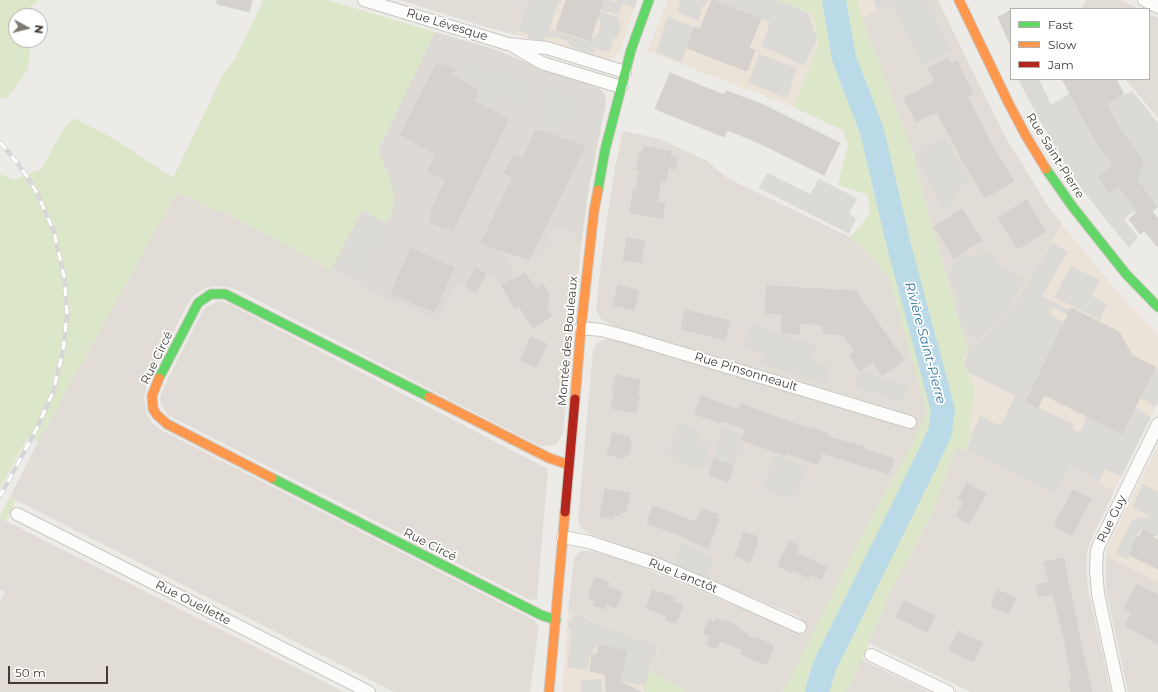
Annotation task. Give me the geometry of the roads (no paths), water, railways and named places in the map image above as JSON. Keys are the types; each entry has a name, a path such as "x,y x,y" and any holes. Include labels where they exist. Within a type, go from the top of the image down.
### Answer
{"street":[{"name":"Rue Lévesque","path":"364,0 508,44 547,48 625,72"},
{"name":"Montée des Bouleaux","path":"549,692 581,328 595,204 610,130 621,87 649,0"},
{"name":"Rue Saint-Pierre","path":"959,0 1009,104 1026,136 1047,170 1072,206 1105,248 1126,274 1158,308"},
{"path":"1144,0 1158,7"},
{"name":"Rue Lévesque","path":"508,44 542,63 621,87"},
{"name":"Rue Circé","path":"556,620 541,615 167,424 157,416 153,409 152,396 160,376 198,303 211,294 225,294 549,458 569,465"},
{"name":"Rue Pinsonneault","path":"581,328 602,330 628,337 910,422"},
{"name":"Rue Guy","path":"1119,692 1098,594 1096,569 1097,551 1158,424"},
{"name":"Rue Ouellette","path":"17,514 369,692"},
{"name":"Rue Lanctôt","path":"563,537 589,542 662,567 716,589 800,627"},
{"path":"871,655 948,692"}],"waterway":[{"name":"Rivière Saint-Pierre","path":"817,692 825,665 940,432 943,410 899,246 872,131 844,58 834,0"}],"railway":[{"path":"0,142 28,178 37,193 54,232 64,276 67,314 63,351 53,392 36,430 0,496"}]}
